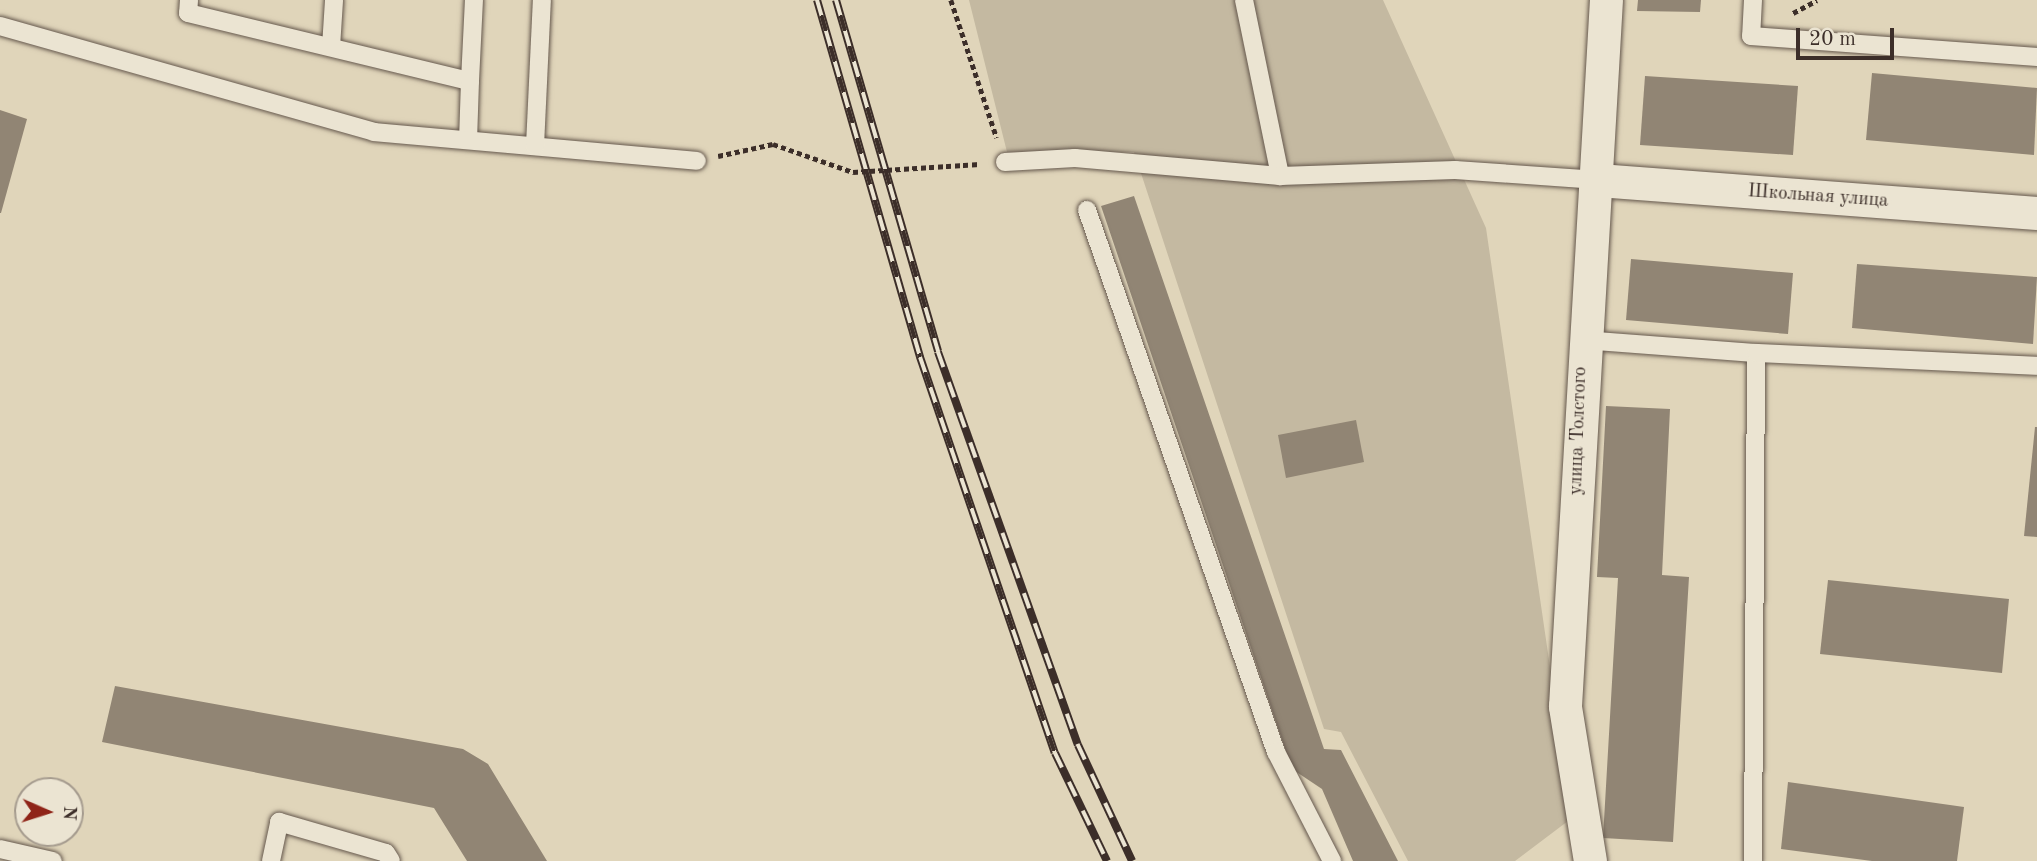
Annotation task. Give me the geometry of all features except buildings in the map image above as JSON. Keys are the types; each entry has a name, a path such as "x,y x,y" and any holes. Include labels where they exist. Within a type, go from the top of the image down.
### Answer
{"street":[{"name":"улица Толстого","path":"1590,861 1566,706 1582,340 1598,180 1606,0"},
{"name":"Школьная улица","path":"1598,180 2037,213"}],"lane":[{"path":"189,0 188,13 470,81"},
{"path":"331,47 334,0"},
{"path":"468,141 474,0"},
{"path":"534,146 542,0"},
{"path":"1244,0 1280,176"},
{"path":"1753,0 1751,36 2037,57"},
{"path":"0,26 374,132 697,161"},
{"path":"1005,162 1075,158 1280,176 1455,170 1598,180"},
{"path":"1087,210 1276,752 1332,861"},
{"path":"1582,340 1756,353 2037,366"},
{"path":"1753,861 1756,353"},
{"path":"271,861 279,822 386,853 391,861"},
{"path":"0,849 53,861"}],"path":[{"path":"697,161 774,144 853,172 1005,162 951,0"}],"shaded area":[{"path":"969,0 1383,0 1486,228 1572,818 1515,861 1408,861 1341,732 1324,729 1134,152 1007,152"}],"railway":[{"path":"817,0 920,357 1055,753 1107,861"},
{"path":"836,0 938,352 1078,745 1132,861"}]}
